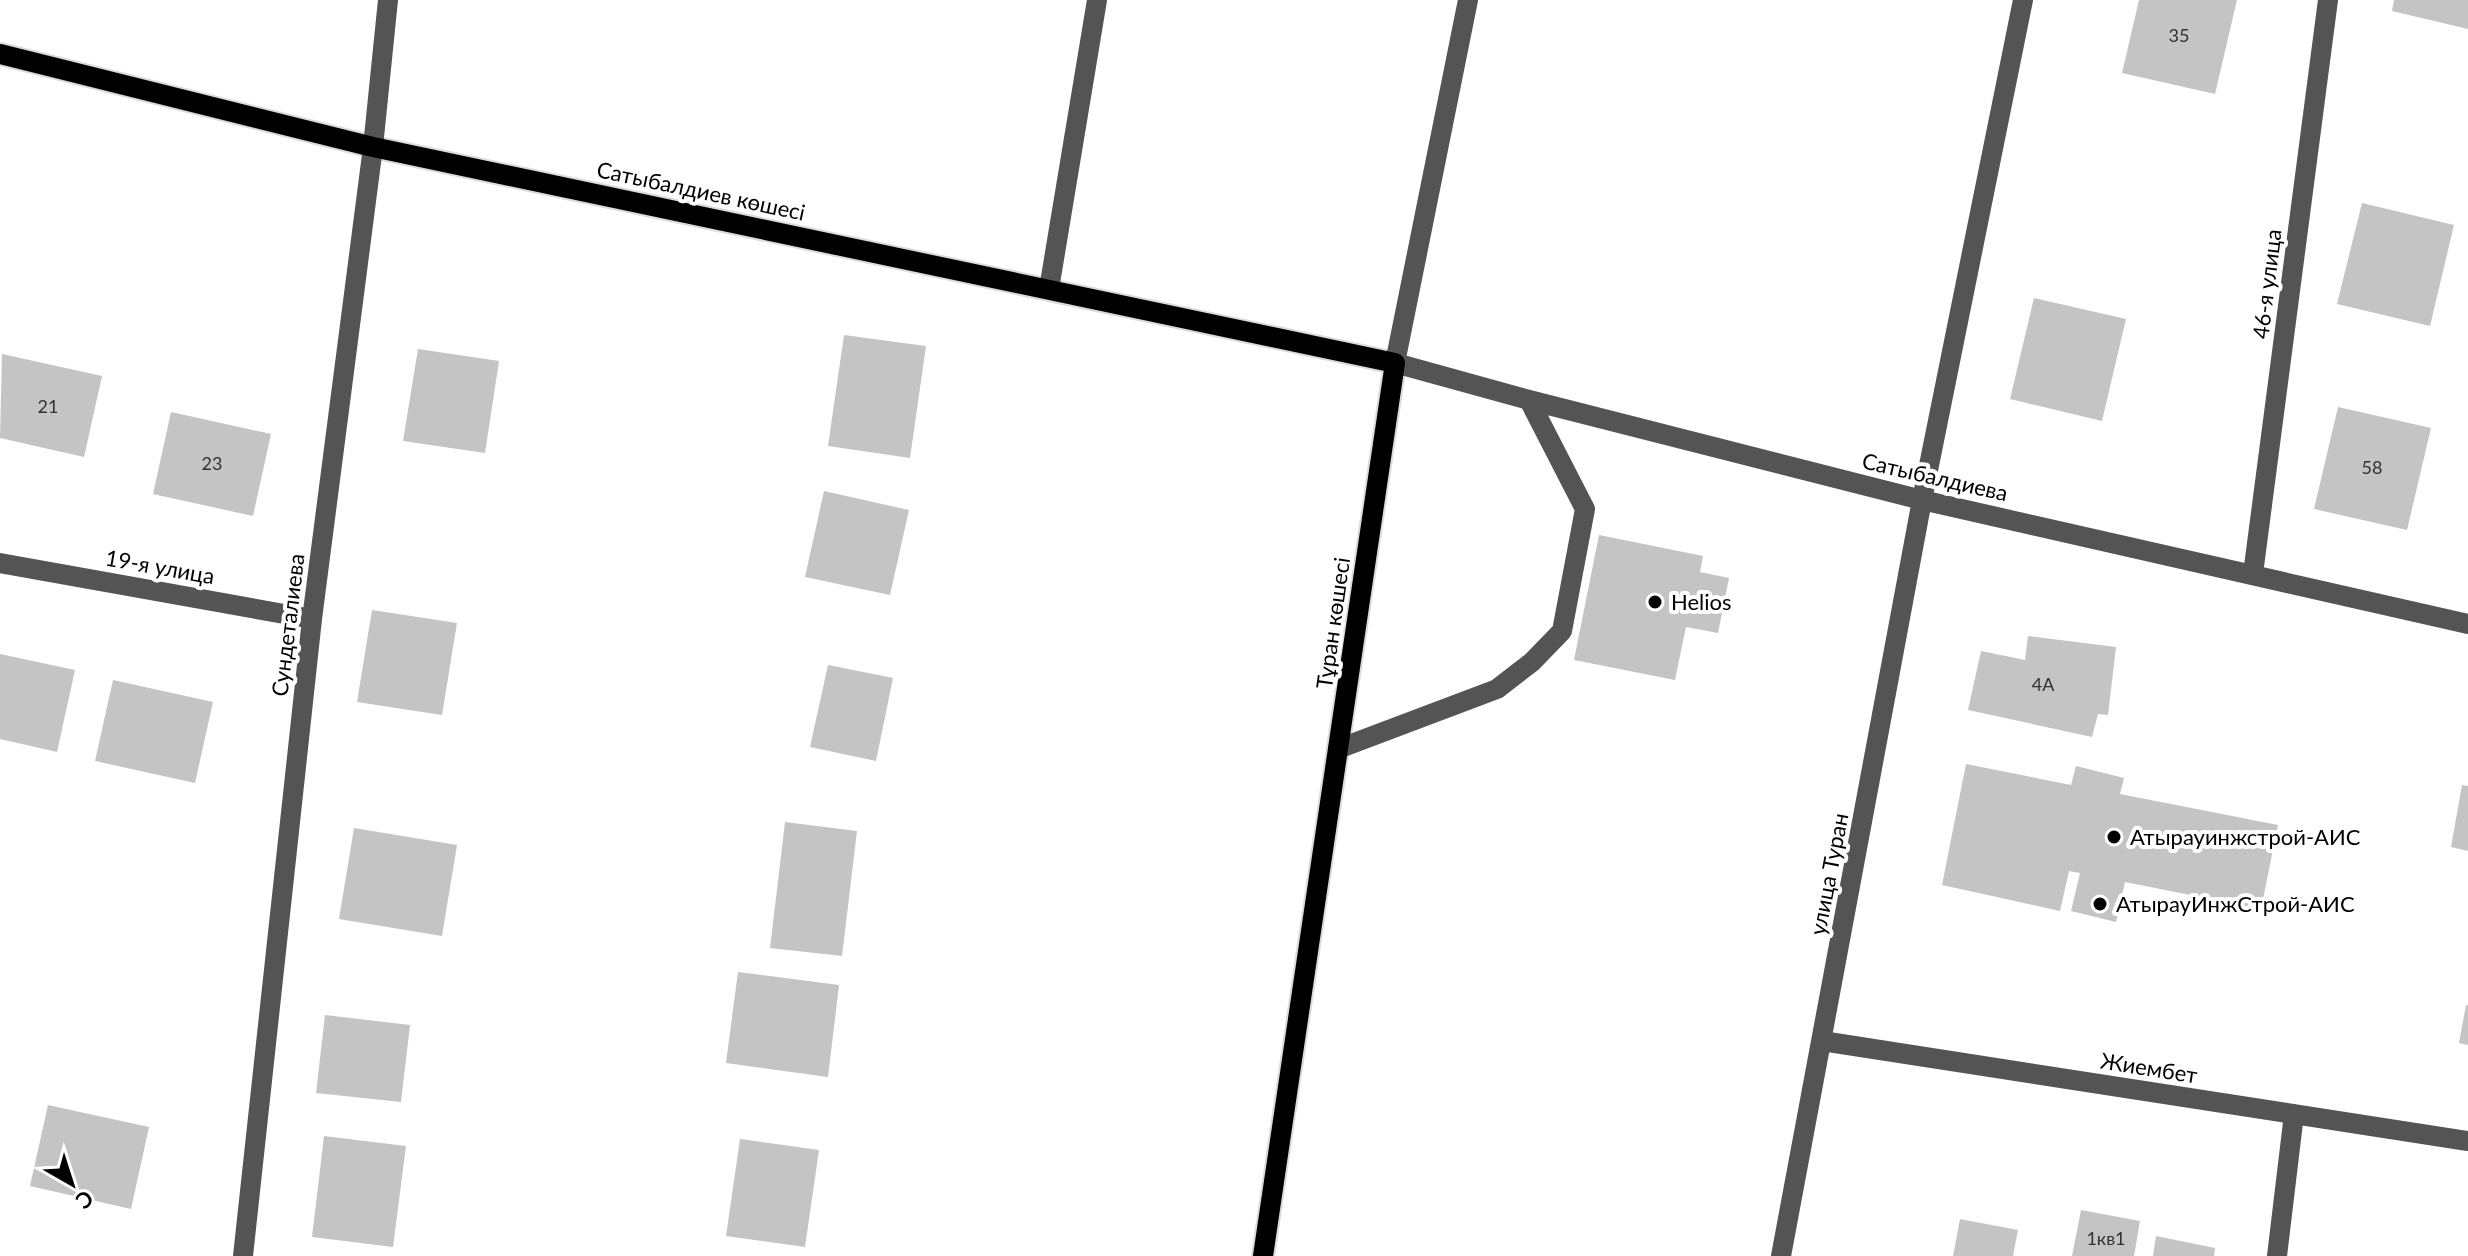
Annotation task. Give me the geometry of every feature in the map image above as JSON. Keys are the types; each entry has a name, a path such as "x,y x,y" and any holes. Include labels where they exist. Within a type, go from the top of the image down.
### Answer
{"main road":[{"name":"Сатыбалдиев көшесі","path":"0,54 373,147 1395,363"},
{"name":"Тұран көшесі","path":"1263,1256 1395,363"}],"street":[{"name":"Сундеталиева","path":"243,1256 312,619 373,147 388,0"},
{"path":"1049,289 1097,0"},
{"name":"Тұран көшесі","path":"1395,363 1468,0"},
{"path":"1922,500 2023,0"},
{"name":"46-я улица","path":"2253,574 2328,0"},
{"name":"Сатыбалдиева","path":"1395,363 1922,500 2468,624"},
{"path":"1338,749 1497,689 1532,662 1562,631 1585,509 1529,400"},
{"name":"улица Туран","path":"1781,1256 1922,500"},
{"name":"19-я улица","path":"0,563 312,619"},
{"name":"Жиембет","path":"1822,1041 2468,1141"},
{"path":"2277,1256 2294,1114"}],"building":[{"path":"2139,0 2237,0 2215,94 2122,73"},
{"path":"2394,0 2468,0 2468,29 2392,11"},
{"path":"2362,203 2454,225 2430,326 2337,304"},
{"path":"2034,298 2126,319 2102,421 2010,399"},
{"path":"844,335 926,346 910,458 828,446"},
{"path":"418,349 499,361 485,453 403,441"},
{"path":"2,354 102,376 84,457 0,438"},
{"path":"2338,407 2431,428 2407,530 2314,509"},
{"path":"171,412 271,434 253,516 153,494"},
{"path":"824,491 909,510 890,595 805,577"},
{"name":"Helios","path":"1599,535 1703,556 1700,572 1729,578 1718,633 1686,627 1675,680 1574,660"},
{"path":"372,610 457,623 442,715 357,702"},
{"path":"2028,636 2116,647 2108,715 2098,714 2092,737 1968,710 1981,651 2025,660"},
{"path":"0,654 75,670 57,752 0,739"},
{"path":"828,665 893,678 876,761 810,747"},
{"path":"113,680 213,702 195,783 95,761"},
{"name":"Атырауинжстрой-АИС","path":"1966,764 2071,785 2076,766 2124,778 2120,794 2278,825 2261,909 2125,882 2116,922 2071,911 2080,873 2069,871 2060,911 1942,885"},
{"path":"2462,785 2468,786 2468,851 2451,847"},
{"path":"785,822 857,831 842,956 770,948"},
{"path":"354,828 457,845 442,936 339,919"},
{"path":"738,972 839,985 828,1077 726,1063"},
{"path":"2468,1005 2468,1045 2459,1043"},
{"path":"325,1015 410,1025 401,1102 316,1093"},
{"path":"48,1105 149,1127 131,1209 30,1186"},
{"path":"324,1136 406,1146 393,1247 312,1237"},
{"path":"740,1139 819,1150 805,1247 726,1236"},
{"path":"2081,1210 2140,1221 2134,1256 2072,1256"},
{"path":"1960,1219 2018,1230 2013,1256 1953,1256"},
{"path":"2156,1236 2215,1248 2214,1256 2153,1256"}],"place":[{"name":"Helios","path":"1655,602"},
{"name":"Атырауинжстрой-АИС","path":"2114,837"},
{"name":"АтырауИнжСтрой-АИС","path":"2100,904"}]}
